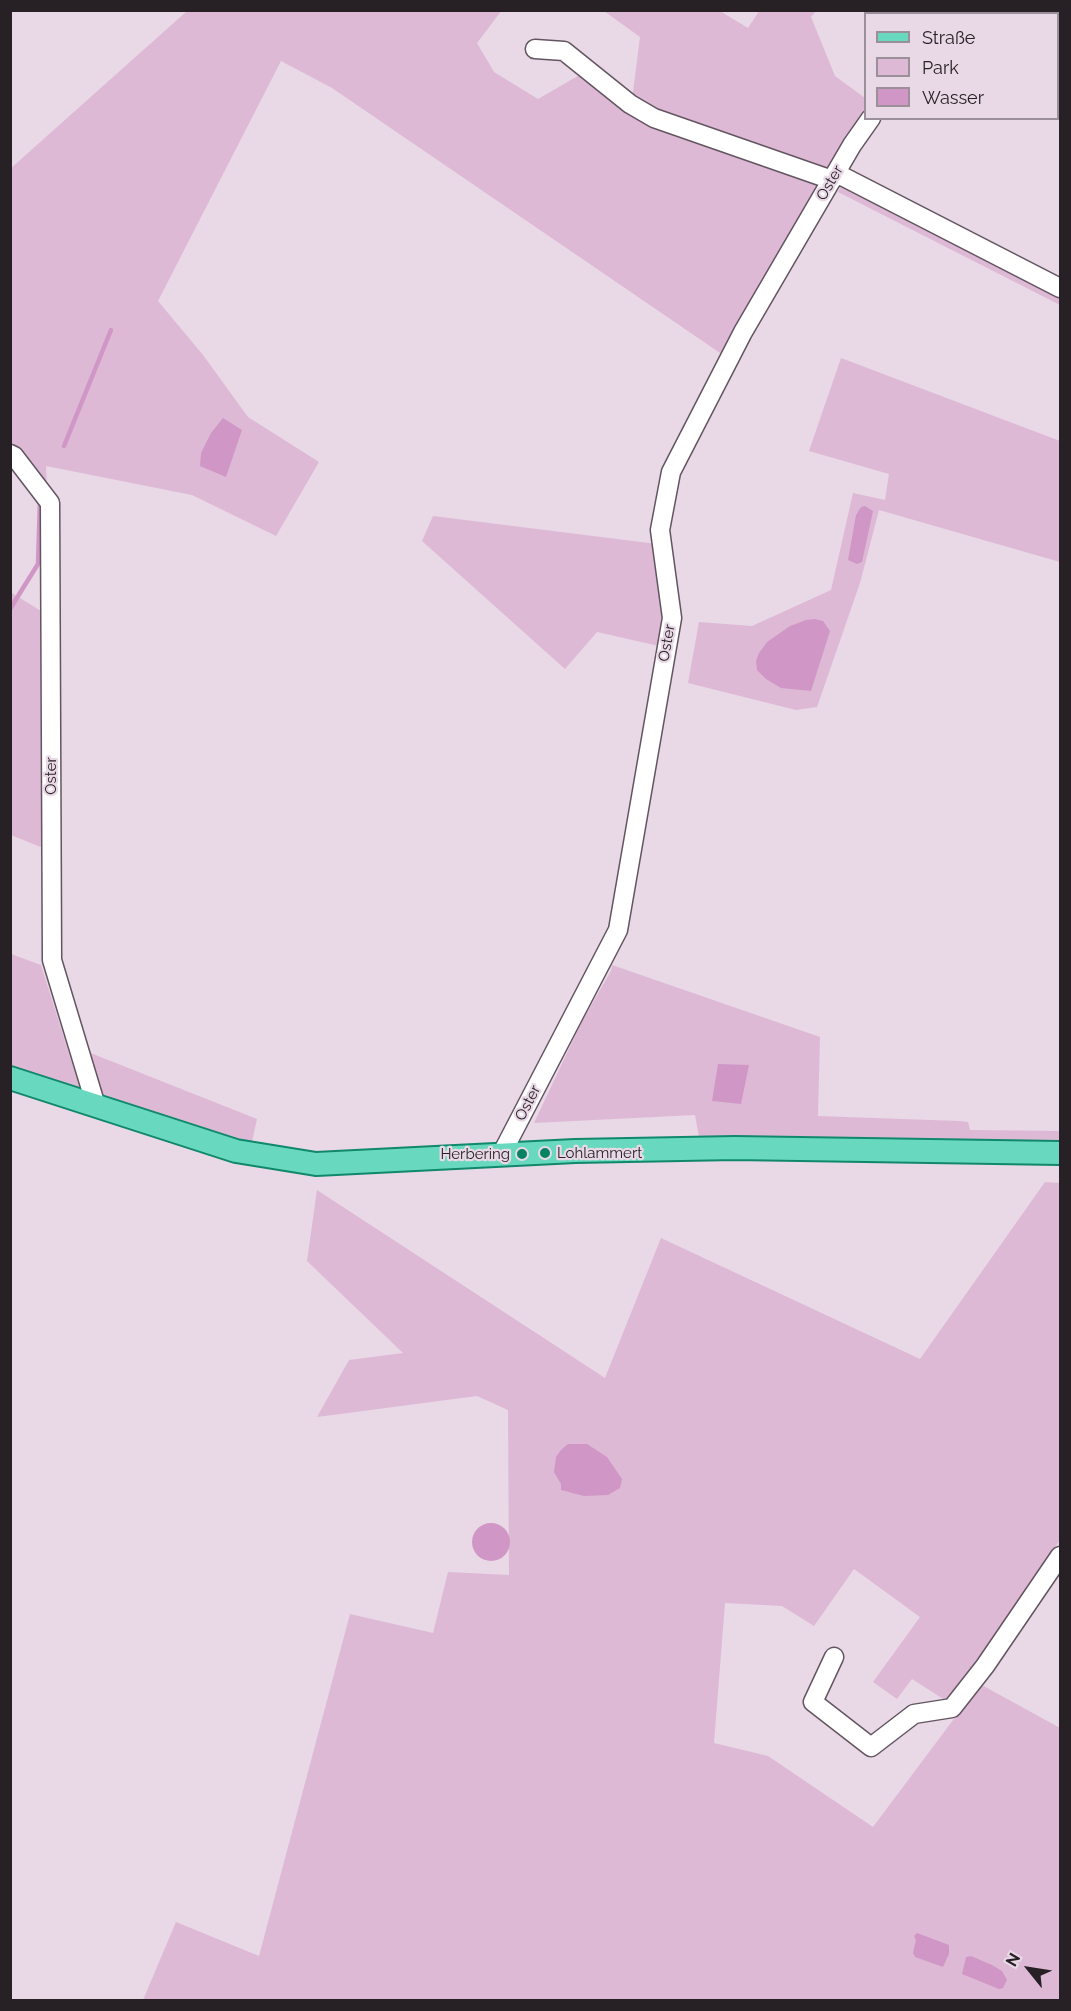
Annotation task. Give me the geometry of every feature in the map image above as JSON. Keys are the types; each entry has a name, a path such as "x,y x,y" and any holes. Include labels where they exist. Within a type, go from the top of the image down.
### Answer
{"main road":[{"path":"10,1077 236,1151 316,1164 501,1155 735,1148 1060,1153"}],"street":[{"path":"535,49 564,51 630,104 654,118 834,177 1060,288"},
{"name":"Oster","path":"501,1155 618,930 672,618 660,530 671,472 743,332 852,145 870,120"},
{"name":"Oster","path":"10,454 14,456 50,503 52,960 96,1106"},
{"path":"834,1657 813,1702 871,1747 914,1714 952,1708 985,1666 1060,1556"}],"green space":[{"path":"502,10 477,43 494,72 538,99 583,73 625,106 824,182 723,355 332,88 281,61 158,301 203,355 248,417 319,462 276,536 192,495 46,466 47,487 11,447 10,169 187,11"},
{"path":"604,11 720,11 748,28 759,11 816,11 811,17 835,76 864,97 864,119 827,172 657,114 632,100 640,37"},
{"path":"1060,11 1060,121 1058,120 1059,12 962,12"},
{"path":"842,184 1060,295 1060,305 838,192"},
{"path":"841,358 1060,441 1060,562 879,510 860,583 817,707 796,710 688,683 699,622 752,626 831,590 853,493 885,500 889,474 809,451"},
{"path":"433,516 657,544 664,617 659,646 597,632 565,669 422,541"},
{"path":"12,593 41,611 43,848 11,835 10,596"},
{"path":"11,954 41,965 82,1095 11,1069"},
{"path":"612,965 820,1037 818,1116 959,1121 968,1122 970,1130 1060,1131 1060,1143 699,1137 695,1115 534,1123 582,1021 611,971"},
{"path":"83,1050 257,1119 251,1146 100,1098"},
{"path":"1045,1182 1060,1183 1060,1540 948,1702 912,1679 897,1699 873,1682 920,1617 854,1569 814,1626 782,1606 725,1603 714,1743 768,1756 873,1827 980,1684 1060,1728 1060,2000 143,2000 176,1922 259,1956 350,1614 433,1633 448,1572 509,1575 508,1410 477,1396 317,1417 349,1360 403,1353 307,1261 317,1190 605,1378 661,1238 920,1359"}],"water":[{"path":"223,418 242,430 226,477 200,466 201,453 211,433"},
{"path":"865,506 873,511 862,562 857,564 848,560 856,515 861,507"},
{"path":"815,619 823,621 830,631 811,691 781,688 766,679 757,670 756,661 767,642 790,626"},
{"path":"718,1064 749,1065 741,1104 712,1101"},
{"path":"568,1444 587,1444 607,1457 622,1479 620,1488 608,1495 584,1496 561,1490 561,1484 554,1472 556,1457"},
{"path":"491,1523 505,1528 510,1542 505,1556 491,1561 477,1556 472,1542 477,1528"},
{"path":"917,1933 949,1945 949,1954 943,1967 915,1957 913,1953 916,1940 914,1936"},
{"path":"971,1956 1002,1971 1007,1980 1003,1988 999,1989 962,1974 966,1957"}],"waterway":[{"path":"64,446 111,330"},
{"path":"10,609 38,564 40,499"}],"place":[{"name":"Lohlammert","path":"545,1153"},
{"name":"Herbering","path":"522,1154"}]}
